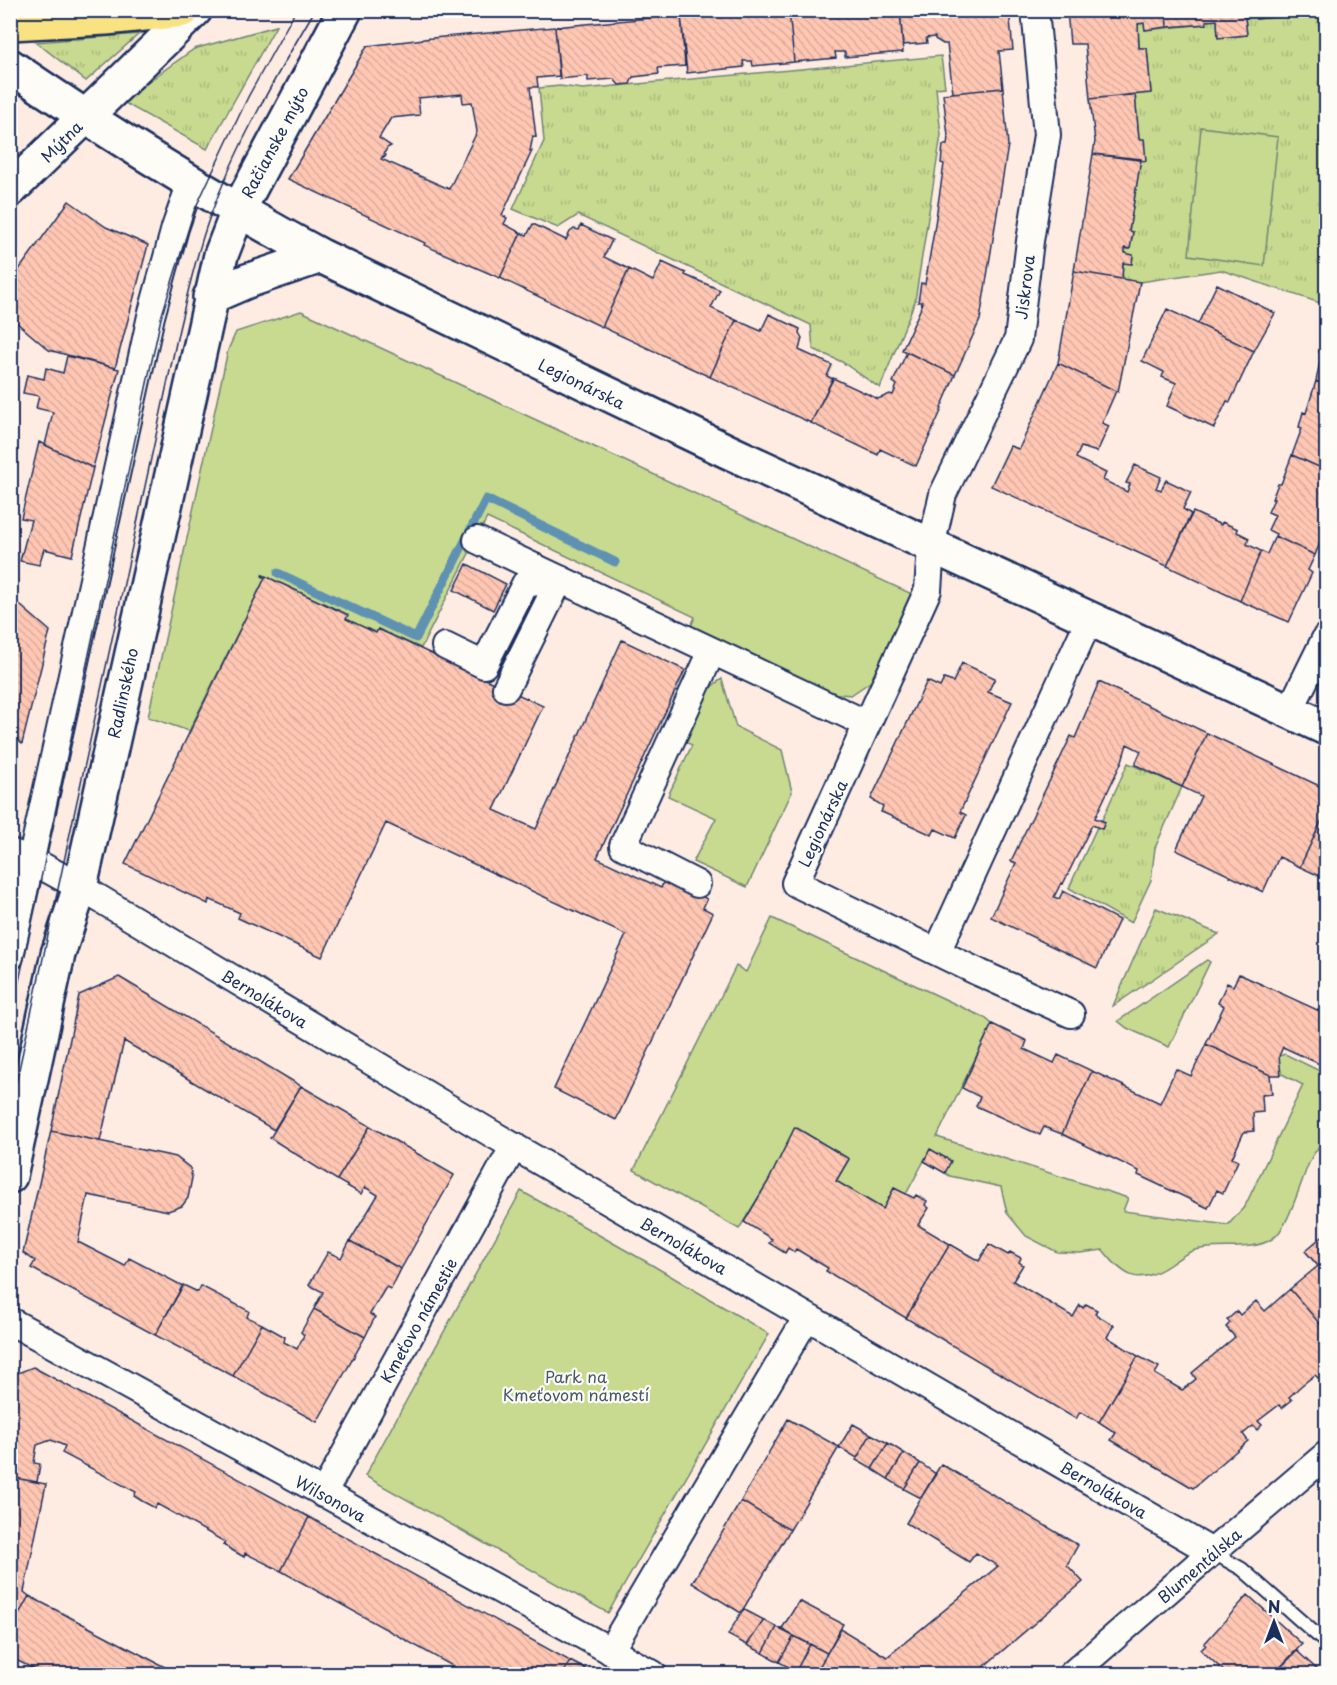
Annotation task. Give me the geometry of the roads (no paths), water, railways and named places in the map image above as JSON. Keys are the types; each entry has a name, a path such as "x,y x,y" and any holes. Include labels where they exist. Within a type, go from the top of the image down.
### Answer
{"main road":[{"path":"10,23 106,18 183,10"},
{"path":"85,116 195,10"},
{"name":"Račianske mýto","path":"10,66 85,116 238,211 345,10"},
{"name":"Mýtna","path":"10,190 85,116"},
{"name":"Legionárska","path":"238,211 321,256 641,411 1326,728"},
{"name":"Radlinského","path":"10,1176 58,954 80,887 210,297 221,255 238,211"},
{"path":"210,297 247,281 321,256"}],"street":[{"name":"Jiskrova","path":"931,547 943,494 1018,339 1030,241 1047,135 1035,10"},
{"path":"10,957 21,856 151,316 175,228 191,182"},
{"path":"477,540 867,724"},
{"name":"Legionárska","path":"931,547 928,590 795,883 1071,1014"},
{"path":"445,646 484,665 525,584 560,579"},
{"path":"506,688 560,579"},
{"path":"937,952 1089,620"},
{"path":"1290,710 1326,637"},
{"path":"697,884 623,846 712,651"},
{"name":"Bernolákova","path":"21,856 80,887 514,1146 1212,1552"},
{"name":"Kmeťovo námestie","path":"323,1494 514,1146"},
{"path":"610,1651 807,1317"},
{"name":"Wilsonova","path":"10,1321 653,1674"},
{"name":"Blumentálska","path":"1072,1674 1326,1455"}],"lane":[{"name":"Bernolákova","path":"1212,1552 1242,1569 1326,1643"}],"waterway":[{"path":"278,573 416,638 486,499 615,562"}],"tram line":[{"path":"10,1023 161,318 194,211 248,97 296,10"},
{"path":"10,1111 179,329 196,260 209,219 231,165 271,86 315,10"}],"park label":[{"name":"Park na Kmeťovom námestí","path":"576,1385"}]}
